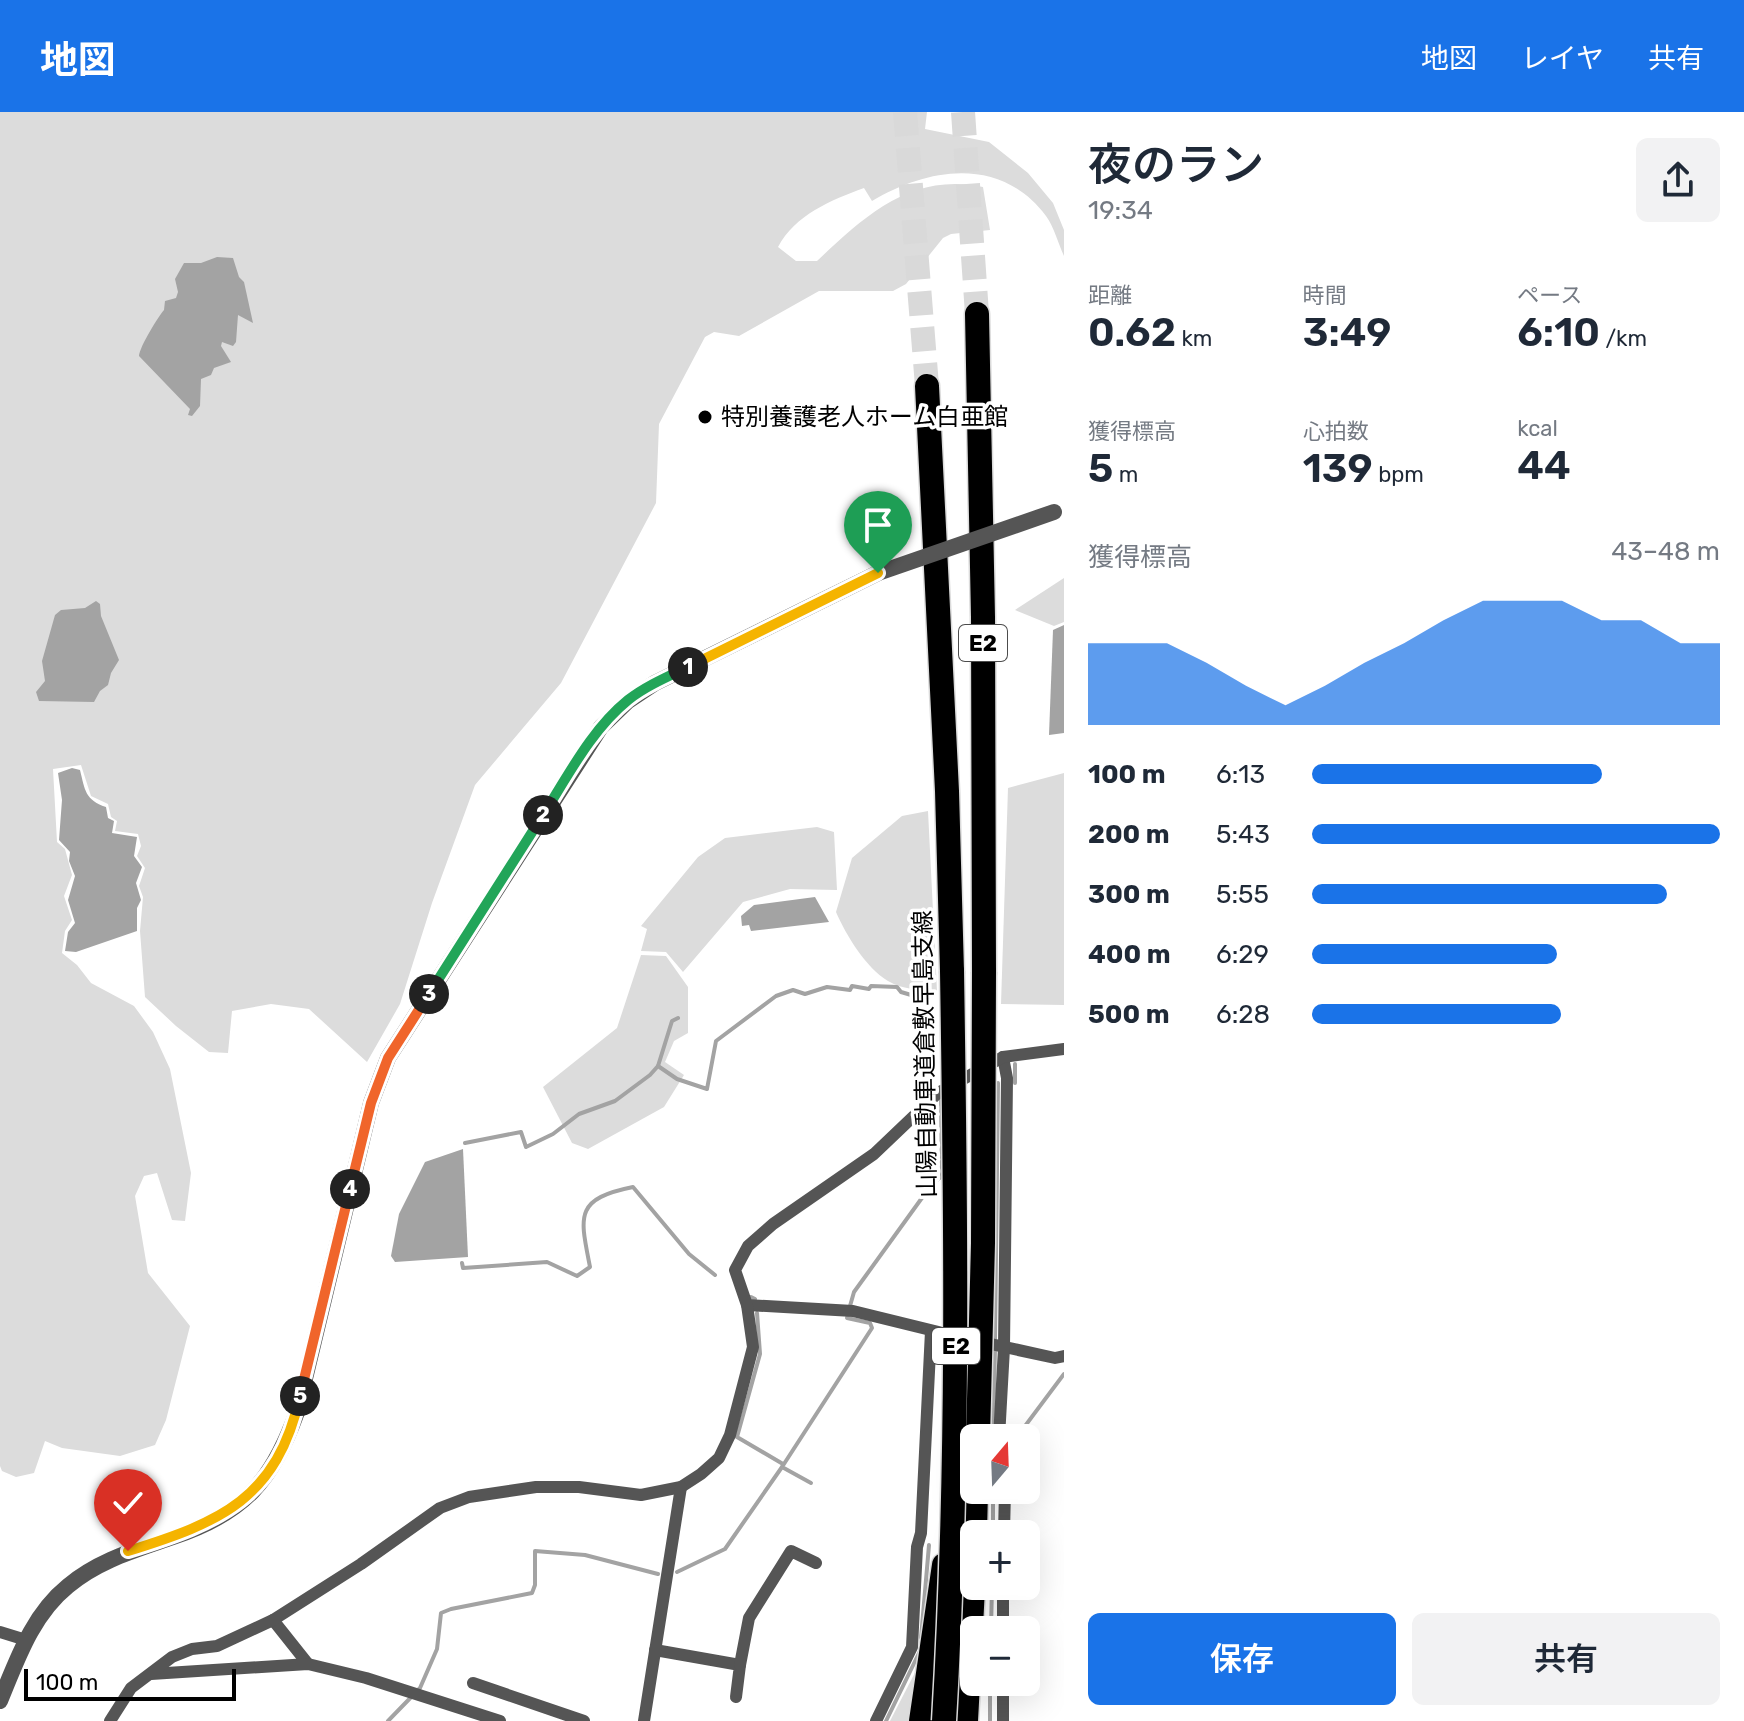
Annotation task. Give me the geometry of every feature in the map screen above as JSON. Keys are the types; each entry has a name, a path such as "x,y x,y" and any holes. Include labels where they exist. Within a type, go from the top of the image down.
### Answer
{"highway":[{"name":"E2","path":"977,314 983,617 984,972 978,1424"},
{"name":"山陽自動車道倉敷早島支線","path":"927,386 947,791 964,1520"},
{"path":"921,1721 939,1585 960,1539"},
{"name":"山陽自動車道倉敷早島支線","path":"944,1721 960,1568"},
{"path":"966,1721 972,1600"},
{"path":"975,1696 975,1721"}],"street":[{"path":"0,1701 26,1640 44,1610 68,1586 106,1560 177,1536 224,1515 265,1479 284,1446 297,1412 371,1103 388,1058 601,727 628,701 655,683 878,573 1059,511"},
{"path":"110,1721 131,1688 172,1657 192,1649 217,1646 273,1620 361,1564 440,1508 469,1497 536,1487 579,1487 641,1495 681,1487 701,1474 719,1458 730,1435 753,1347 747,1305 735,1270 748,1246 773,1224 874,1154 938,1093 1003,1057 1064,1049"},
{"path":"1000,1424 1004,1348 1007,1078 1003,1057"},
{"path":"747,1305 853,1311 1004,1348 1055,1358 1064,1356"},
{"path":"876,1721 912,1647 931,1331"},
{"path":"644,1721 681,1487"},
{"path":"736,1697 749,1618 791,1551 816,1563"},
{"path":"273,1620 308,1664"},
{"path":"0,1632 26,1640"},
{"path":"655,1650 740,1665"},
{"path":"151,1674 308,1664 333,1668 500,1721"},
{"path":"473,1683 584,1721"},
{"path":"1003,1696 1003,1721"}],"shaded area":[{"path":"0,112 927,112 925,129 989,142 1028,173 1053,203 1064,230 1064,256 1049,220 1028,197 1008,184 986,176 964,173 917,181 872,201 864,188 815,210 785,236 778,247 796,261 817,261 853,228 891,202 933,186 957,184 983,187 990,230 951,234 943,238 906,284 893,291 819,291 739,336 714,332 705,337 659,424 656,503 561,683 475,785 432,903 400,1004 367,1062 309,1009 271,1004 232,1011 228,1053 209,1052 176,1026 145,997 140,931 143,897 139,886 145,868 137,856 141,846 138,834 115,831 117,821 111,817 108,804 91,796 81,765 53,769 57,842 65,849 72,875 64,896 72,920 65,931 62,953 77,965 91,983 134,1006 153,1032 170,1069 191,1173 185,1221 172,1220 157,1173 144,1176 135,1196 148,1273 190,1326 166,1420 155,1445 120,1456 62,1448 45,1441 34,1473 16,1477 2,1471 0,1466"},
{"path":"217,257 233,258 239,277 244,282 253,323 238,315 236,342 233,346 222,342 221,346 231,362 214,368 211,375 201,379 200,406 192,416 188,415 190,409 139,356 164,310 165,301 176,298 175,279 184,263 201,263"},
{"path":"1064,578 1064,622 1054,626 1015,610"},
{"path":"96,601 100,604 101,616 119,660 108,685 94,702 39,701 36,692 45,681 42,661 55,615 61,610 85,608"},
{"path":"1064,625 1064,733 1049,735 1053,630"},
{"path":"72,768 80,770 90,797 106,807 108,818 114,821 112,833 137,837 134,856 142,867 136,883 141,900 137,908 137,931 76,952 65,951 68,932 75,923 68,900 75,876 69,861 70,852 59,840 62,800 58,773"},
{"path":"1064,773 1064,1005 1001,1004 1008,788"},
{"path":"928,811 937,991 900,986 880,975 858,950 836,912 852,858 902,816"},
{"path":"817,827 834,832 837,890 790,889 743,902 683,972 666,952 641,951 647,929 641,926 698,857 725,838"},
{"path":"815,897 829,922 751,931 749,925 742,926 741,916 754,905"},
{"path":"641,955 666,956 688,987 688,1033 674,1041 665,1062 684,1075 664,1107 588,1149 572,1143 543,1087 617,1028"},
{"path":"463,1149 468,1257 395,1262 391,1256 399,1214 425,1162"},
{"path":"922,1659 911,1721 890,1721"}],"waterway":[{"path":"658,1066 677,1079 707,1089 716,1041 776,996 793,990 805,994 827,987 850,990 852,986 869,989 871,986 897,987 901,992 928,1000"},
{"path":"465,1143 521,1132 526,1147 553,1134 579,1114 615,1101 658,1066 672,1021 678,1018"},
{"path":"1015,1064 1015,1083"},
{"path":"995,1339 998,1083"},
{"path":"850,1306 854,1292 932,1184 942,1176 941,1098"},
{"path":"462,1263 463,1268 547,1262 577,1276 590,1267 584,1222 591,1204 600,1197 633,1187 689,1254 715,1275"},
{"path":"751,1297 755,1299"},
{"path":"757,1313 760,1354 737,1437 783,1464"},
{"path":"811,1483 782,1467 872,1328 870,1323 847,1318 848,1314"},
{"path":"993,1424 995,1349"},
{"path":"1026,1424 1064,1374"},
{"path":"677,1572 725,1549 782,1467"},
{"path":"993,1504 993,1520"},
{"path":"921,1638 929,1545"},
{"path":"388,1721 420,1688 437,1649 441,1613 532,1593 535,1585 535,1551 585,1555 658,1574"},
{"path":"991,1616 992,1600"},
{"path":"886,1721 920,1651"},
{"path":"990,1696 990,1721"}],"tunnel":[{"path":"905,112 927,386"},
{"path":"963,112 977,314"}],"place":[{"name":"特別養護老人ホーム白亜館","path":"705,417"}],"route":[{"path":"128,1551 177,1536 224,1515 265,1479 284,1446 297,1412 371,1103 388,1058 601,727 640,691 878,573"}]}
